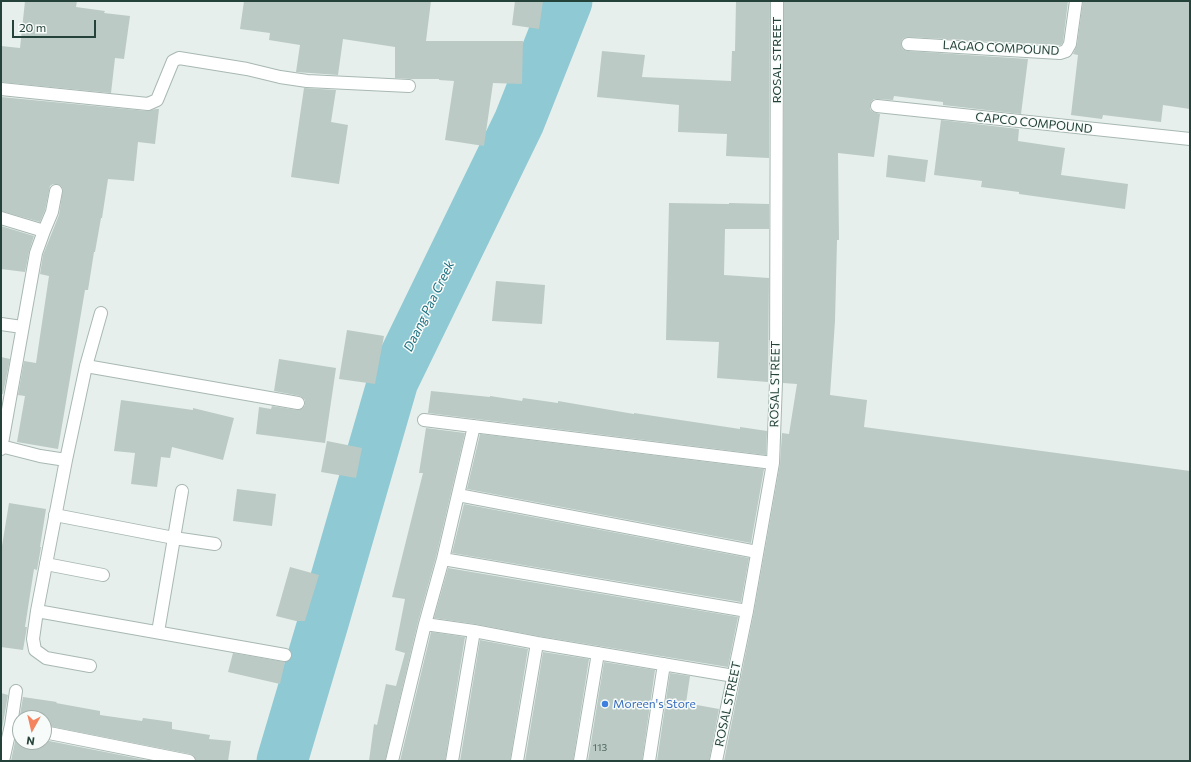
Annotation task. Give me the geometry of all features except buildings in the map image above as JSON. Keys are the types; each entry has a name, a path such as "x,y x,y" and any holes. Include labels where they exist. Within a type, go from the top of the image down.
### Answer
{"street":[{"name":"ROSAL STREET","path":"716,761 748,611 773,463 776,382 777,1"},
{"name":"LAGAO COMPOUND","path":"908,44 1060,53 1066,51 1070,44 1076,1"},
{"path":"1,89 148,104 157,100 173,61 179,58 307,81 409,86"},
{"name":"CAPCO COMPOUND","path":"877,106 1190,139"},
{"path":"56,191 52,212 36,253 1,447 66,460"},
{"path":"1,218 44,231"},
{"path":"90,666 46,658 35,650 33,639 66,460 86,366 101,313"},
{"path":"1,324 22,327"},
{"path":"86,366 298,402"},
{"path":"424,420 773,463"},
{"path":"392,761 425,624 443,559 474,426"},
{"path":"158,632 182,491"},
{"path":"458,495 757,552"},
{"path":"55,515 174,538 215,544"},
{"path":"443,559 748,611"},
{"path":"46,564 103,575"},
{"path":"37,611 285,655"},
{"path":"425,624 474,631 537,644 734,676"},
{"path":"452,761 474,631"},
{"path":"517,761 537,644"},
{"path":"580,761 598,653"},
{"path":"649,761 664,664"},
{"path":"15,710 16,691"},
{"path":"52,734 189,761"},
{"path":"3,761 12,735"}],"waterway":[{"name":"Daang Paa Creek","path":"282,761 393,381 519,122 567,1"}],"place":[{"name":"Moreen's Store","path":"605,704"}]}
